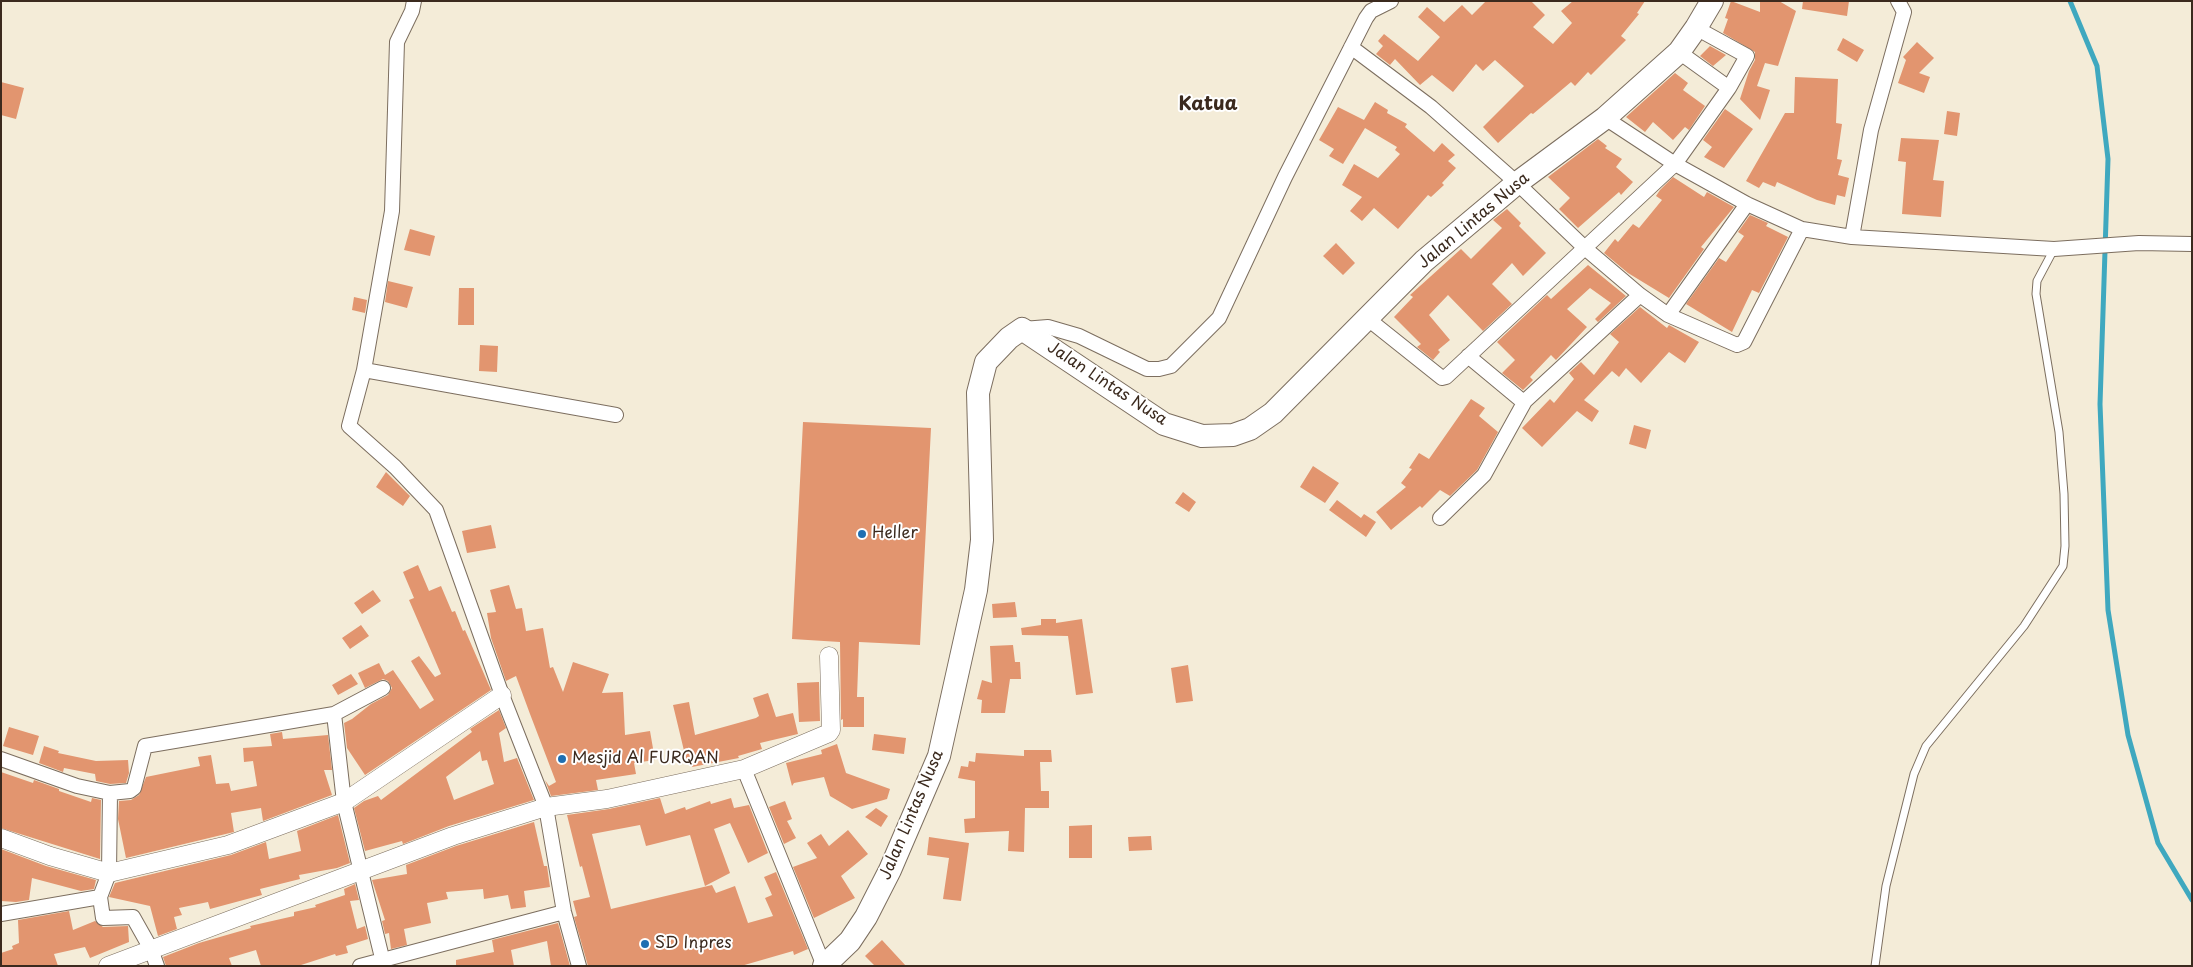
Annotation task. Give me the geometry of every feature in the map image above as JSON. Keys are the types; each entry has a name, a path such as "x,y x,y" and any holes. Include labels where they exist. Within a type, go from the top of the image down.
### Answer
{"highway":[{"name":"Jalan Lintas Nusa","path":"824,966 850,941 866,917 890,870 939,756 976,590 982,540 978,393 986,362 1009,338 1022,329 1164,424 1202,436 1233,435 1250,429 1273,413 1424,261 1517,183 1605,118 1679,52 1712,1"}],"street":[{"path":"414,1 412,11 397,42 392,211 364,370 349,426 434,506 502,695 546,807 564,912 579,966"},
{"path":"1022,329 1048,327 1079,336 1147,369 1171,366 1219,318 1285,177 1351,47 1371,11 1391,1"},
{"path":"1852,237 1871,130 1904,12 1898,1"},
{"path":"1368,319 1442,378 1446,377 1586,249 1675,164 1729,88 1747,56 1696,28"},
{"path":"1351,47 1432,107 1517,183 1586,249 1640,295 1668,315 1737,345 1744,342 1802,229"},
{"path":"1679,52 1729,88"},
{"path":"1605,118 1675,164 1746,204 1802,229 1852,237 2054,249 2139,244 2192,244"},
{"path":"1668,315 1746,204"},
{"path":"1440,518 1484,475 1525,401 1640,295"},
{"path":"1468,356 1521,400 1525,401"},
{"path":"364,370 616,415"},
{"path":"108,966 445,838 546,807 607,799 744,769 830,732 829,656"},
{"path":"1,759 77,786 110,793 130,791 134,788 145,746 334,714 384,688"},
{"path":"1,838 50,856 109,873 228,845 344,802 502,695"},
{"path":"334,714 344,802 383,963"},
{"path":"744,769 824,966"},
{"path":"110,793 109,873 100,897 103,918 133,917 151,949 157,966"},
{"path":"1,914 100,897"},
{"path":"360,966 383,963 564,912"}],"lane":[{"path":"1875,966 1886,886 1914,774 1926,746 2024,626 2063,566 2065,546 2064,494 2059,432 2036,294 2037,281 2054,249"}],"building":[{"path":"1486,1 1531,1 1545,15 1533,27 1553,44 1572,23 1561,11 1573,1 1645,1 1637,13 1639,14 1621,36 1626,40 1591,75 1588,72 1575,86 1571,82 1533,114 1531,113 1498,143 1483,127 1524,86 1495,60 1483,71 1476,64 1453,92 1432,75 1420,85 1395,59 1390,65 1376,54 1383,46 1378,41 1384,34 1418,61 1440,37 1418,17 1427,7 1444,22 1462,5 1472,15"},
{"path":"1731,1 1760,12 1760,1 1779,1 1796,11 1778,66 1765,63 1757,86 1770,90 1760,120 1740,99 1749,71 1755,60 1755,52 1723,33 1728,19 1725,18"},
{"path":"1803,1 1849,1 1847,16 1802,9"},
{"path":"1843,38 1864,50 1857,62 1837,50"},
{"path":"1917,42 1934,58 1919,73 1930,77 1924,93 1898,83 1906,60 1903,57"},
{"path":"1710,46 1726,55 1713,66 1700,56"},
{"path":"1675,73 1688,83 1683,90 1705,106 1689,130 1685,127 1673,140 1653,122 1645,132 1626,117"},
{"path":"1795,77 1838,79 1836,123 1842,124 1837,159 1842,160 1838,175 1849,178 1845,197 1837,195 1835,205 1817,200 1777,182 1775,187 1763,182 1759,188 1746,181 1785,113 1794,113"},
{"path":"1,82 24,88 16,119 1,115"},
{"path":"1375,102 1388,110 1387,113 1407,124 1405,127 1434,152 1442,143 1455,155 1448,161 1456,168 1442,183 1444,185 1431,197 1428,195 1398,229 1374,208 1362,221 1350,211 1362,197 1342,185 1354,164 1378,178 1400,154 1395,150 1397,147 1365,128 1343,164 1329,156 1334,149 1319,140 1338,107 1364,120"},
{"path":"1725,109 1753,129 1724,168 1704,157 1712,147 1703,140"},
{"path":"1947,111 1960,113 1957,136 1944,134"},
{"path":"1901,138 1939,140 1933,180 1944,181 1941,217 1902,214 1906,162 1898,161"},
{"path":"1598,139 1607,146 1605,148 1622,159 1616,167 1633,182 1621,195 1619,192 1578,228 1559,209 1570,198 1548,177"},
{"path":"1673,177 1704,197 1707,192 1734,207 1701,247 1704,249 1669,298 1628,273 1604,253 1615,239 1618,242 1633,224 1639,228 1662,200 1656,196 1660,190"},
{"path":"1507,209 1521,223 1519,226 1546,253 1523,276 1512,263 1492,284 1512,304 1483,331 1448,295 1429,315 1450,340 1438,350 1440,352 1433,360 1417,347 1421,344 1394,317 1413,297 1410,295 1461,249 1471,259 1502,228 1493,220"},
{"path":"1750,215 1768,223 1766,226 1788,237 1759,293 1752,290 1732,332 1686,304 1719,258 1726,262 1744,236 1738,232"},
{"path":"410,229 435,236 430,256 404,250"},
{"path":"1336,243 1355,263 1343,275 1323,256"},
{"path":"1588,265 1626,296 1598,322 1595,319 1611,303 1590,288 1567,309 1587,327 1556,360 1551,355 1530,377 1533,380 1523,390 1502,373 1515,360 1497,342 1547,295 1551,299"},
{"path":"388,281 413,287 407,308 385,302"},
{"path":"459,288 474,288 474,325 458,325"},
{"path":"354,297 367,300 365,313 352,310"},
{"path":"1640,307 1667,328 1669,325 1699,342 1685,363 1669,352 1641,383 1626,368 1619,377 1612,371 1584,400 1599,411 1592,422 1577,411 1542,447 1522,428 1550,399 1554,403 1574,379 1569,373 1581,362 1594,375 1619,342 1610,334"},
{"path":"480,345 498,346 497,372 479,371"},
{"path":"1471,399 1485,408 1479,416 1498,432 1477,470 1450,496 1440,490 1422,508 1420,506 1391,530 1376,512 1406,487 1401,483 1412,469 1409,468 1419,453 1429,459"},
{"name":"Heller","path":"803,422 931,428 920,645 859,642 857,697 864,697 864,727 843,727 843,719 841,720 840,642 792,639"},
{"path":"1634,425 1651,430 1646,449 1629,444"},
{"path":"1313,466 1339,483 1325,503 1300,487"},
{"path":"386,472 410,496 403,506 376,487"},
{"path":"1183,492 1196,502 1189,512 1175,503"},
{"path":"1337,500 1361,518 1364,514 1376,522 1366,537 1329,510"},
{"path":"491,525 496,548 467,553 462,531"},
{"path":"418,565 429,591 441,586 452,612 455,611 463,631 465,630 491,690 365,775 347,748 344,723 371,704 388,695 392,688 388,681 383,679 365,688 358,673 379,663 385,675 393,670 420,709 434,700 411,661 419,656 435,677 441,674 409,600 414,598 403,572"},
{"path":"509,585 516,609 522,608 526,631 543,628 550,668 553,667 563,692 573,662 609,674 602,693 623,692 625,735 650,731 655,760 634,763 636,774 596,780 598,790 551,796 545,780 549,786 556,782 516,676 506,681 491,638 487,613 496,612 490,590"},
{"path":"373,590 381,601 362,614 354,603"},
{"path":"1015,602 1017,617 993,618 992,604"},
{"path":"1041,619 1056,619 1056,623 1082,619 1093,693 1076,695 1068,636 1022,635 1021,628 1041,625"},
{"path":"361,625 369,636 350,649 342,638"},
{"path":"1013,645 1015,662 1020,662 1021,679 1010,679 1005,713 981,713 982,700 977,699 982,680 992,683 990,646"},
{"path":"1188,665 1193,701 1176,703 1171,668"},
{"path":"351,674 358,684 338,695 332,685"},
{"path":"819,682 820,721 799,722 797,683"},
{"path":"768,693 776,717 793,713 798,734 760,743 762,749 738,756 739,758 692,767 690,757 686,759 673,705 689,702 695,735 756,718 759,716 753,698"},
{"path":"499,710 506,728 499,733 504,762 517,758 534,800 449,826 403,844 402,841 365,851 354,808 364,801 378,796 381,800 472,732 470,729","holes":["480,751 482,761 487,760 494,784 454,800 446,777"]},
{"path":"9,727 39,736 33,755 3,746"},
{"path":"282,732 283,739 328,735 332,770 324,770 332,795 263,821 261,808 231,813 234,832 126,858 118,819 119,801 131,800 139,795 146,777 200,766 198,757 211,755 216,784 229,783 231,791 257,786 253,761 244,762 243,748 272,746 270,734"},
{"path":"874,734 906,738 904,754 872,750"},
{"path":"837,744 846,773 890,789 887,799 852,809 830,796 824,777 794,783 792,786 786,763 822,754 821,750"},
{"path":"44,746 59,751 58,753 96,761 128,760 129,773 126,783 110,784 96,781 95,774 64,768 63,772 39,763"},
{"path":"1024,750 1051,750 1052,762 1040,762 1041,791 1049,791 1049,808 1025,808 1024,852 1008,851 1009,831 965,833 964,819 975,818 975,781 958,778 961,766 968,767 969,761 975,762 976,753 1024,756"},
{"path":"1,772 33,783 34,780 91,802 92,798 101,800 100,859 1,828"},
{"path":"660,798 665,814 685,807 686,810 710,801 711,804 731,798 734,808 749,805 768,853 748,863 730,823 714,829 730,873 705,886 690,835 646,846 640,825 592,834 611,909 712,885 716,893 735,886 748,923 773,916 765,898 772,895 764,877 776,872 808,949 794,955 793,951 741,966 588,966 574,917 577,916 573,901 590,897 582,866 580,867 567,815 609,809"},
{"path":"785,801 792,819 787,821 796,838 784,844 769,807"},
{"path":"876,808 888,816 881,827 865,817"},
{"path":"338,815 350,863 337,868 299,875 300,879 260,889 262,895 210,909 208,902 179,908 182,915 174,917 177,929 158,936 150,906 109,897 115,883 231,855 266,842 269,859 301,851 297,831"},
{"path":"534,822 544,866 547,866 550,887 524,891 526,907 511,909 508,895 484,899 483,889 446,892 448,899 427,903 431,923 404,929 407,945 391,949 389,933 385,934 382,921 385,920 372,880 407,874 406,865 456,846"},
{"path":"1092,825 1092,858 1069,858 1069,826"},
{"path":"848,830 868,854 841,876 855,898 814,918 793,867 817,858 807,843 821,834 829,846"},
{"path":"1151,836 1152,850 1129,851 1128,837"},
{"path":"929,837 969,843 961,901 943,899 949,858 927,855"},
{"path":"1,849 46,866 96,880 94,889 81,891 32,878 29,900 16,902 1,901"},
{"path":"355,884 359,900 350,901 357,929 365,926 368,939 346,946 348,953 336,956 335,954 298,966 261,966 256,950 229,958 232,966 166,966 163,957 199,943 251,928 250,926 294,916 294,912 316,907 315,905 345,895 344,889"},
{"path":"69,911 73,930 95,921 103,927 128,926 129,942 90,958 85,947 54,954 58,966 1,966 1,953 13,949 12,946 19,943 18,920"},
{"path":"558,923 570,966 551,966 547,941 511,950 514,966 456,966 456,960 494,952 492,940"},
{"path":"882,940 906,966 875,966 865,956"}],"waterway":[{"path":"2070,1 2097,66 2108,159 2100,404 2108,610 2128,735 2158,843 2192,900"}],"place":[{"name":"Heller","path":"862,534"},
{"name":"Mesjid Al FURQAN","path":"562,759"},
{"name":"SD Inpres","path":"645,944"}],"district":[{"name":"Katua","path":"1208,105"}]}
